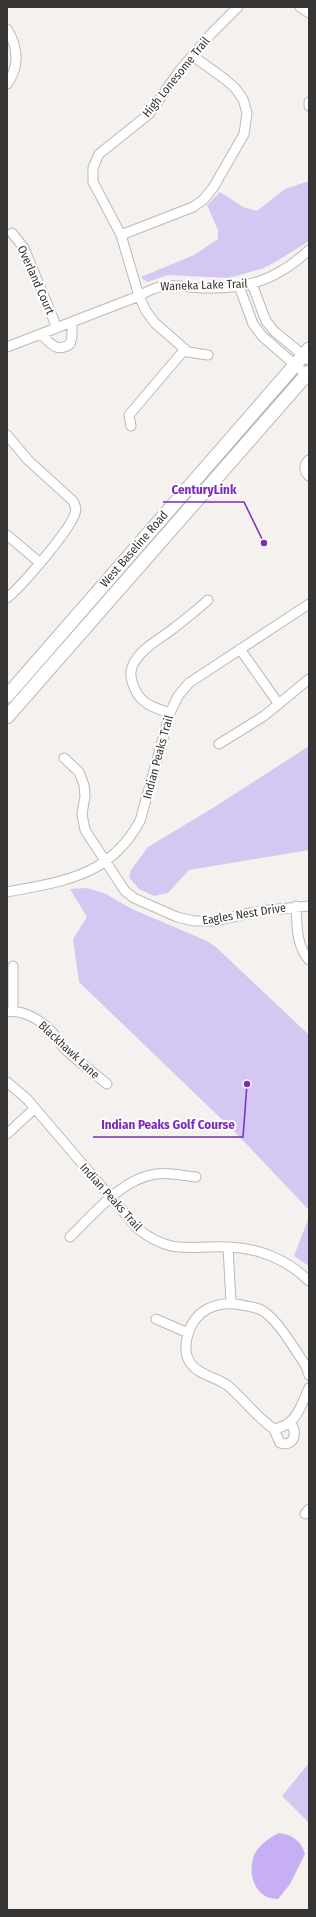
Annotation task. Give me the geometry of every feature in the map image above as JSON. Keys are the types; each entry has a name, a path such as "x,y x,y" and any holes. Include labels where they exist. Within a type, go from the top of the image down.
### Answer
{"main road":[{"name":"West Baseline Road","path":"7,696 295,365 307,355"},
{"name":"West Baseline Road","path":"7,717 308,375"}],"street":[{"name":"High Lonesome Trail","path":"185,349 155,323 146,311 138,296 121,235 92,182 93,168 99,154 149,114 180,70 238,7"},
{"path":"300,7 309,13"},
{"path":"7,29 13,40 16,57 16,64 12,77 7,84"},
{"path":"121,235 193,207 203,200 213,188 244,134 246,113 243,99 230,84 193,56"},
{"name":"Overland Court","path":"12,233 24,248 57,328"},
{"name":"Waneka Lake Trail","path":"7,347 72,323 138,296 152,288 171,285 207,288 239,286 268,279 287,269 309,250"},
{"path":"252,284 266,321 274,331 307,355"},
{"path":"239,286 253,324 262,336 308,375"},
{"path":"41,334 52,346 64,348 70,344 72,337 72,323"},
{"path":"131,426 129,415 185,349 188,352 208,355"},
{"path":"7,435 28,460 74,501 76,508 75,514 60,538 7,598"},
{"path":"309,460 305,466 305,470 309,476"},
{"path":"7,535 39,562"},
{"path":"170,713 152,707 142,700 133,686 130,672 142,652 191,616 208,600"},
{"name":"Indian Peaks Trail","path":"7,892 68,880 106,862 133,834 140,821 170,713 178,696 189,682 309,604"},
{"path":"240,649 278,703"},
{"path":"219,744 264,716 309,679"},
{"name":"Eagles Nest Drive","path":"64,758 79,772 84,785 85,796 82,814 85,830 126,891 134,898 177,918 194,921 216,921 259,911 296,906 309,906"},
{"path":"296,906 299,940 304,953 309,960"},
{"path":"10,1011 13,966"},
{"name":"Blackhawk Lane","path":"10,1011 26,1014 40,1021 51,1030 64,1048 107,1084"},
{"name":"Indian Peaks Trail","path":"7,1082 27,1099 138,1229 161,1244 188,1249 228,1247 250,1249 284,1262 309,1281"},
{"path":"7,1134 34,1109"},
{"path":"70,1237 111,1198 130,1183 143,1177 164,1173 196,1177"},
{"path":"228,1247 231,1303"},
{"path":"291,1423 295,1430 295,1438 291,1442 285,1444 280,1443 274,1429 264,1423 227,1386 197,1370 190,1364 186,1355 188,1333 200,1313 208,1307 231,1303 255,1308 264,1312 281,1332 306,1366 309,1375"},
{"path":"156,1319 188,1333"},
{"path":"274,1429 283,1428 291,1423 309,1388"}],"shaded area":[{"path":"309,181 309,241 277,261 264,268 229,278 168,275 147,282 141,277 194,255 218,239 218,230 207,205 220,192 243,207 257,211 285,189"},
{"path":"309,746 309,850 189,870 168,893 154,896 139,889 129,877 131,870 148,847 216,806"},
{"path":"87,888 106,894 132,909 207,941 217,948 309,1035 309,1210 235,1132 79,982 73,939 87,917 70,889"},
{"path":"309,1217 309,1266 294,1256"},
{"path":"309,1763 309,1823 282,1796"},
{"path":"279,1833 296,1839 305,1854 290,1884 278,1899 269,1898 257,1889 252,1874 252,1865 253,1857 259,1847"}],"place":[{"name":"CenturyLink","path":"264,543"},
{"name":"Indian Peaks Golf Course","path":"247,1084"}]}
